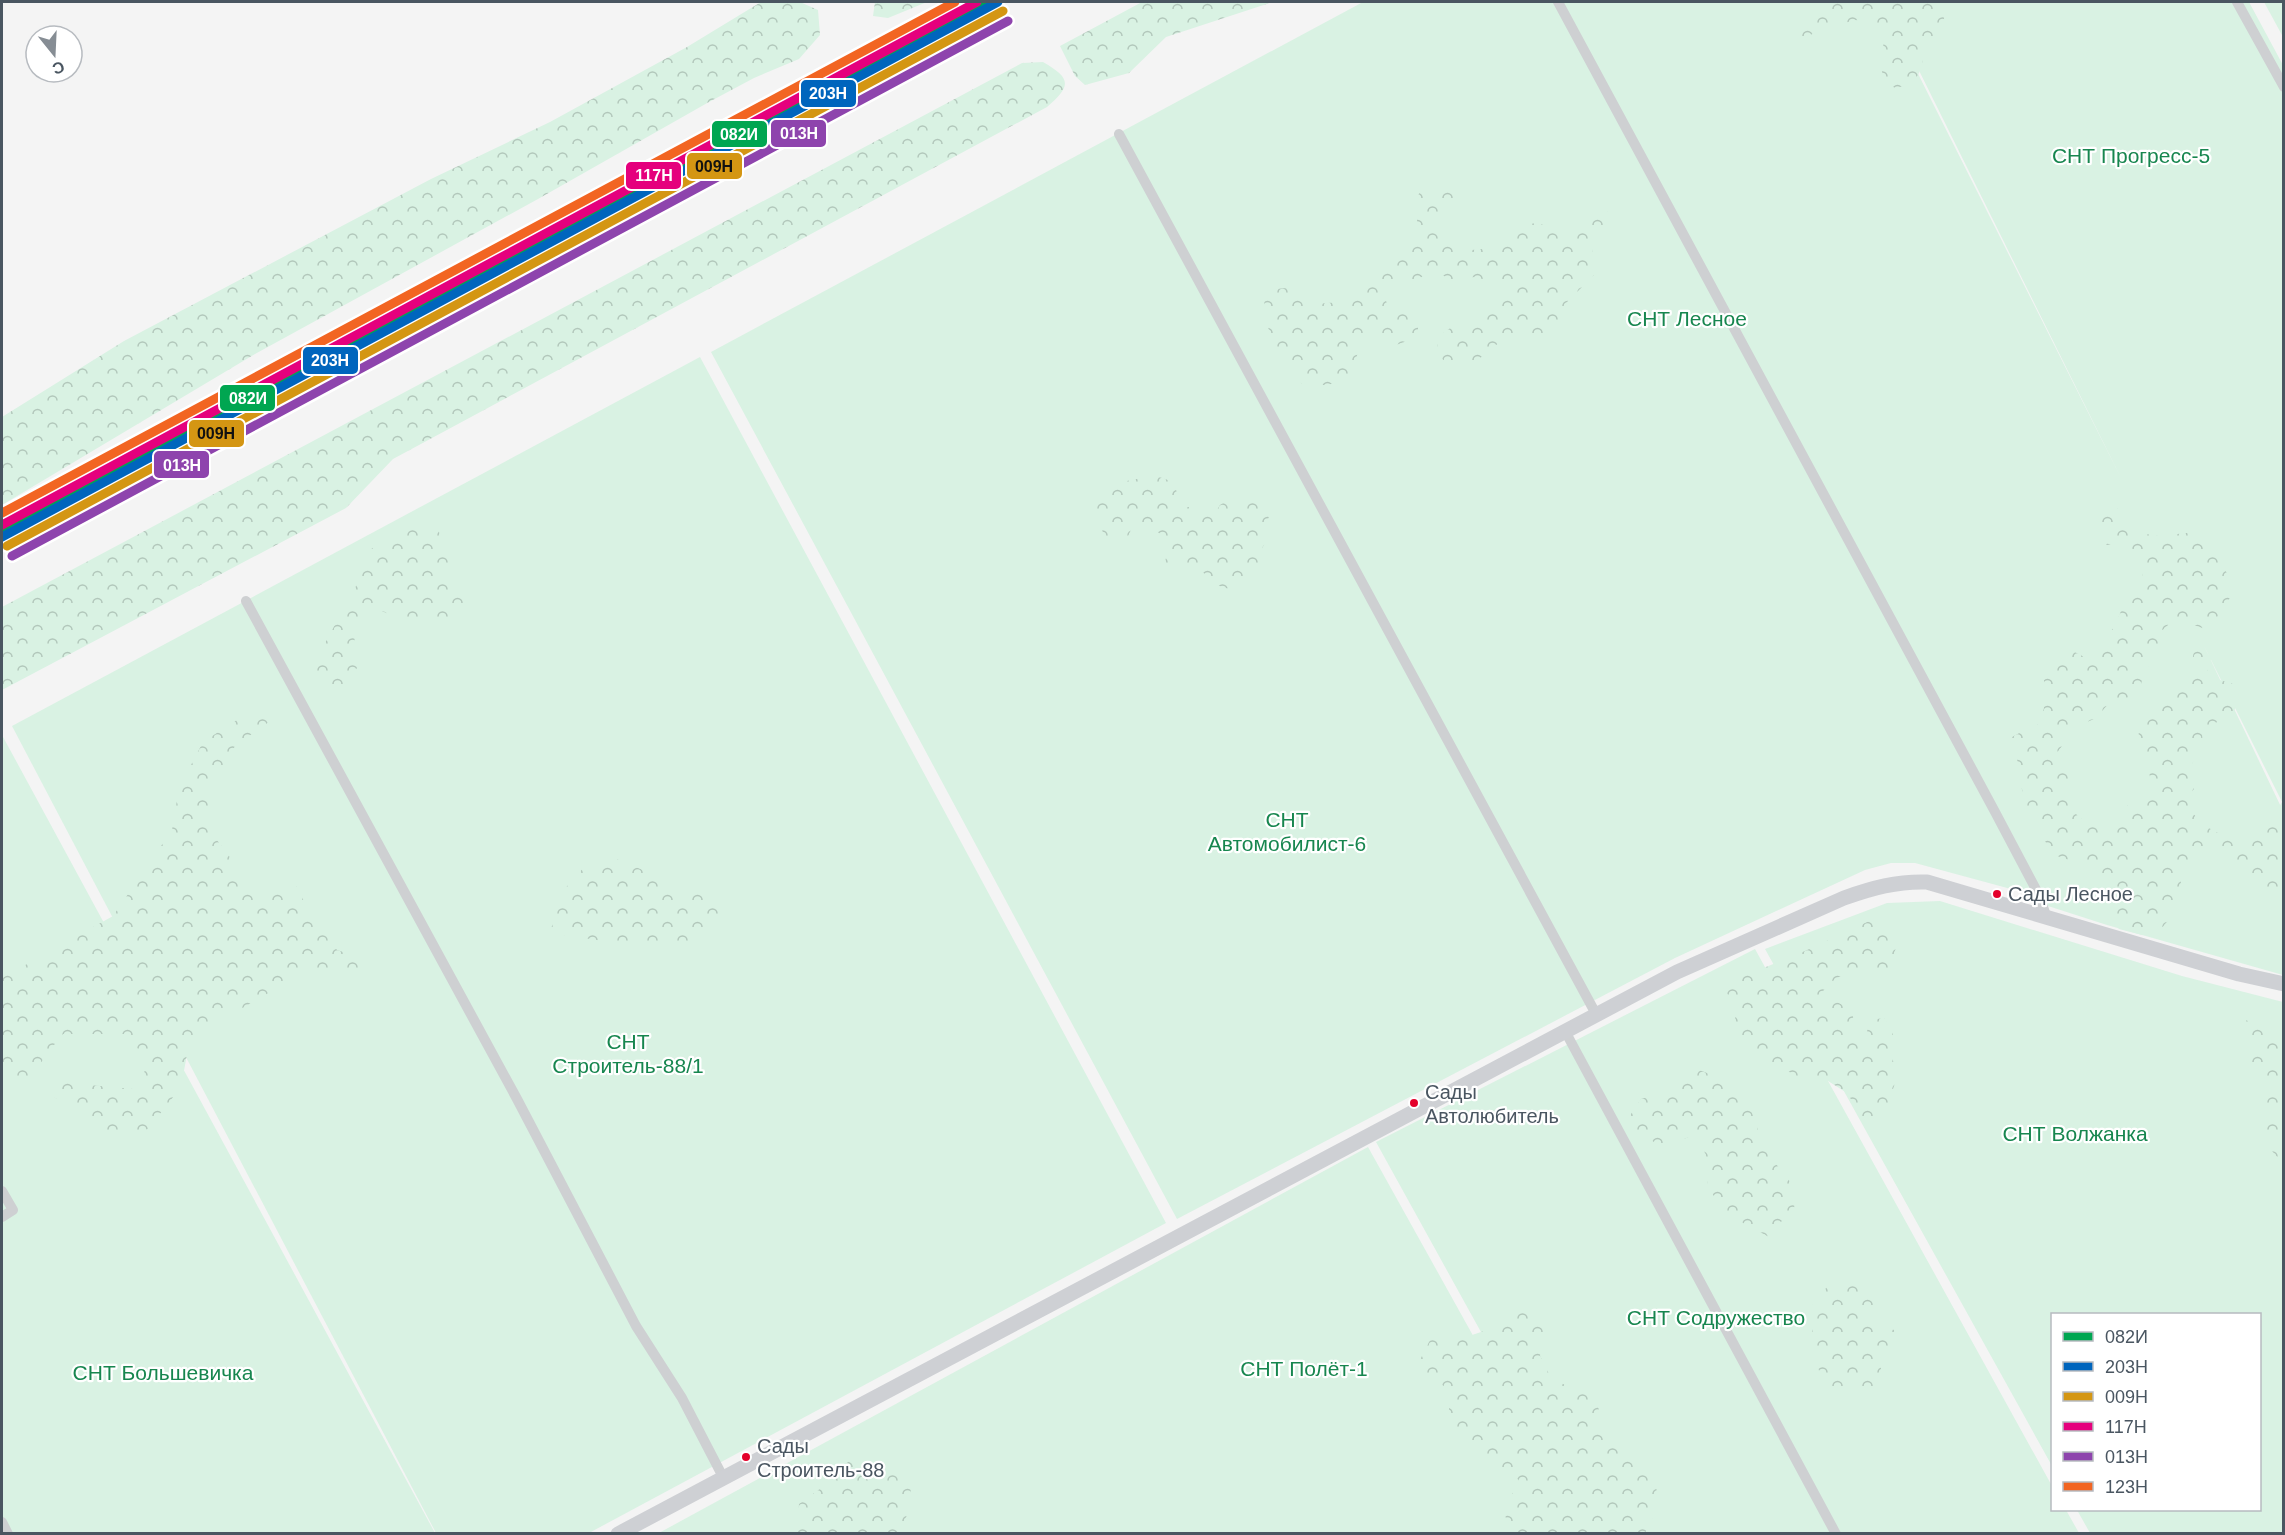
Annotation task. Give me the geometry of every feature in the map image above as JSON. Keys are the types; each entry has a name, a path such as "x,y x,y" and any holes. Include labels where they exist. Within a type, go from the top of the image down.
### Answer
{"street":[{"path":"1558,2 1994,810 2040,897 2046,916"},
{"path":"2237,2 2283,87"},
{"path":"1119,134 1596,1014"},
{"path":"246,601 517,1099 636,1326 682,1398 723,1477"},
{"path":"618,1533 1596,1014 1687,968 1844,898 1886,885 1927,882 2239,974 2283,984"},
{"path":"1565,1031 1836,1533"},
{"path":"2,1191 13,1210 2,1217"},
{"path":"2,1522 8,1533"}],"green space":[{"path":"761,2 800,2 818,10 820,35 799,59 754,78 709,102 538,199 255,354 2,505 2,417 124,341 431,179 550,122 687,47"},
{"path":"875,2 927,2 888,18 873,16"},
{"path":"1142,2 1273,2 1166,37 1129,73 1085,85 1075,76 1060,46"},
{"path":"1363,2 1882,2 2120,476 1885,2 2249,2 2284,67 2283,804 2204,646 2283,811 2283,975 2107,925 2048,906 2022,892 1915,863 1891,863 1865,870 1675,958 1177,1219 711,352"},
{"path":"1836,2 1945,2 1943,7 1945,29 1930,42 1918,76 1906,85 1895,88 1886,81 1882,73 1883,38 1881,30 1874,21 1854,20 1795,40 1797,31"},
{"path":"2264,2 2283,2 2283,37"},
{"path":"1043,62 1059,73 1065,83 1061,93 1047,107 393,459 346,508 2,690 2,607 1022,63"},
{"path":"1441,184 1452,189 1456,199 1453,209 1438,224 1438,234 1455,249 1478,250 1489,247 1522,222 1568,228 1579,226 1593,208 1605,208 1611,218 1598,231 1593,240 1594,275 1564,305 1563,327 1539,340 1508,338 1471,364 1456,367 1448,364 1438,350 1440,338 1448,330 1488,313 1497,306 1501,296 1495,282 1474,277 1454,281 1436,272 1387,289 1385,299 1390,309 1413,317 1418,326 1418,337 1396,345 1376,339 1366,340 1349,373 1344,378 1325,385 1302,384 1281,354 1269,330 1264,307 1266,296 1276,289 1287,288 1298,291 1316,304 1351,301 1359,293 1367,274 1409,249 1417,231 1414,202 1420,192"},
{"name":"СНТ Строитель-88/1","path":"700,357 1166,1223 589,1533 436,1533 12,726"},
{"path":"1148,475 1171,482 1175,487 1181,507 1194,507 1201,516 1217,510 1225,502 1234,507 1265,496 1269,500 1271,511 1267,522 1271,532 1260,552 1258,575 1238,587 1225,588 1219,586 1194,565 1166,569 1167,540 1154,530 1133,525 1126,541 1116,542 1103,534 1094,515 1101,499 1101,490 1107,486"},
{"path":"2112,505 2135,528 2149,535 2189,533 2210,537 2215,556 2232,584 2231,593 2223,611 2205,629 2194,625 2186,618 2166,627 2160,633 2160,654 2145,670 2139,691 2130,697 2110,702 2096,718 2076,727 2056,754 2069,780 2068,793 2072,809 2091,824 2099,827 2115,826 2131,800 2143,794 2149,786 2150,777 2139,737 2141,724 2161,705 2170,689 2186,678 2194,651 2205,651 2212,658 2206,667 2210,677 2233,684 2237,703 2231,714 2202,729 2203,750 2194,759 2191,768 2194,789 2187,797 2190,807 2195,816 2211,830 2232,837 2243,837 2258,833 2263,829 2283,800 2283,904 2265,894 2257,882 2246,874 2228,866 2219,851 2209,849 2198,854 2194,864 2181,881 2179,903 2175,912 2161,929 2152,935 2142,935 2119,929 2112,920 2103,878 2096,869 2054,855 2020,802 2023,792 2018,779 2020,769 2012,737 2023,731 2034,730 2038,724 2044,706 2044,680 2051,672 2059,652 2069,649 2088,659 2115,626 2123,606 2143,581 2142,560 2138,551 2118,543 2107,545 2099,537 2095,516 2102,508"},
{"path":"413,522 438,530 452,560 452,590 470,602 462,617 403,620 377,609 354,633 357,668 341,688 316,689 311,669 356,586 359,559 380,542"},
{"path":"266,705 273,719 235,746 210,792 207,827 229,856 247,887 273,894 296,886 303,899 305,916 316,922 337,950 362,958 361,977 307,971 190,1038 181,1087 148,1129 113,1142 53,1096 65,1079 89,1085 133,1089 150,1063 125,1034 63,1034 45,1056 24,1092 9,1079 2,1065 2,978 113,916 172,830 179,788 203,742 243,716"},
{"name":"СНТ Большевичка","path":"2,735 435,1533 2,1533"},
{"path":"614,858 662,878 672,894 692,890 711,894 719,906 720,924 696,943 657,949 550,933 561,893 586,865"},
{"name":"СНТ Волжанка","path":"1940,901 2182,976 2283,1002 2283,1533 2090,1533 2078,1511 2261,1511 2261,1313 2051,1313 2051,1464 1765,949 1887,903"},
{"path":"1880,916 1898,941 1888,973 1869,967 1836,978 1818,996 1852,1010 1855,1031 1864,1043 1870,1020 1884,1018 1893,1034 1891,1047 1896,1080 1885,1113 1865,1121 1847,1093 1828,1081 1813,1085 1755,1053 1737,1037 1734,1005 1722,985 1805,951"},
{"name":"СНТ Содружество","path":"1755,949 2051,1484 2051,1511 2067,1511 2079,1533 1592,1533 1376,1142"},
{"path":"2245,1020 2283,1031 2283,1157 2278,1158 2262,1139 2267,1095 2252,1063"},
{"path":"1699,1070 1723,1079 1748,1100 1759,1133 1772,1159 1795,1188 1794,1213 1776,1225 1769,1237 1725,1213 1708,1187 1706,1155 1696,1135 1660,1146 1625,1123 1641,1099 1680,1088"},
{"name":"СНТ Полёт-1","path":"1368,1147 1583,1533 657,1534"},
{"path":"1834,1279 1858,1283 1885,1304 1872,1321 1894,1330 1898,1351 1879,1363 1886,1383 1876,1397 1856,1383 1836,1388 1821,1380 1812,1339 1813,1303"},
{"path":"1519,1305 1544,1329 1540,1356 1552,1380 1594,1395 1604,1425 1626,1447 1656,1471 1657,1509 1645,1533 1507,1533 1505,1509 1519,1480 1471,1452 1449,1425 1449,1390 1417,1366 1430,1340 1466,1337 1502,1325"},
{"path":"874,1455 896,1465 911,1480 910,1507 900,1533 777,1533 798,1522 799,1504 824,1486 852,1458"}],"transit line":[{"name":"123Н","path":"2,513 955,2"},
{"name":"117Н","path":"2,525 977,2"},
{"name":"082И","path":"2,530 985,2"},
{"name":"203Н","path":"2,537 998,2"},
{"name":"009Н","path":"7,546 1003,11"},
{"name":"013Н","path":"12,556 1008,21"}],"place":[{"name":"Сады Лесное","path":"1997,894"},
{"name":"Сады Автолюбитель","path":"1414,1103"},
{"name":"Сады Строитель-88","path":"746,1457"}],"park label":[{"name":"СНТ Прогресс-5","path":"2131,155"},
{"name":"СНТ Лесное","path":"1687,318"},
{"name":"СНТ Автомобилист-6","path":"1287,831"}]}
